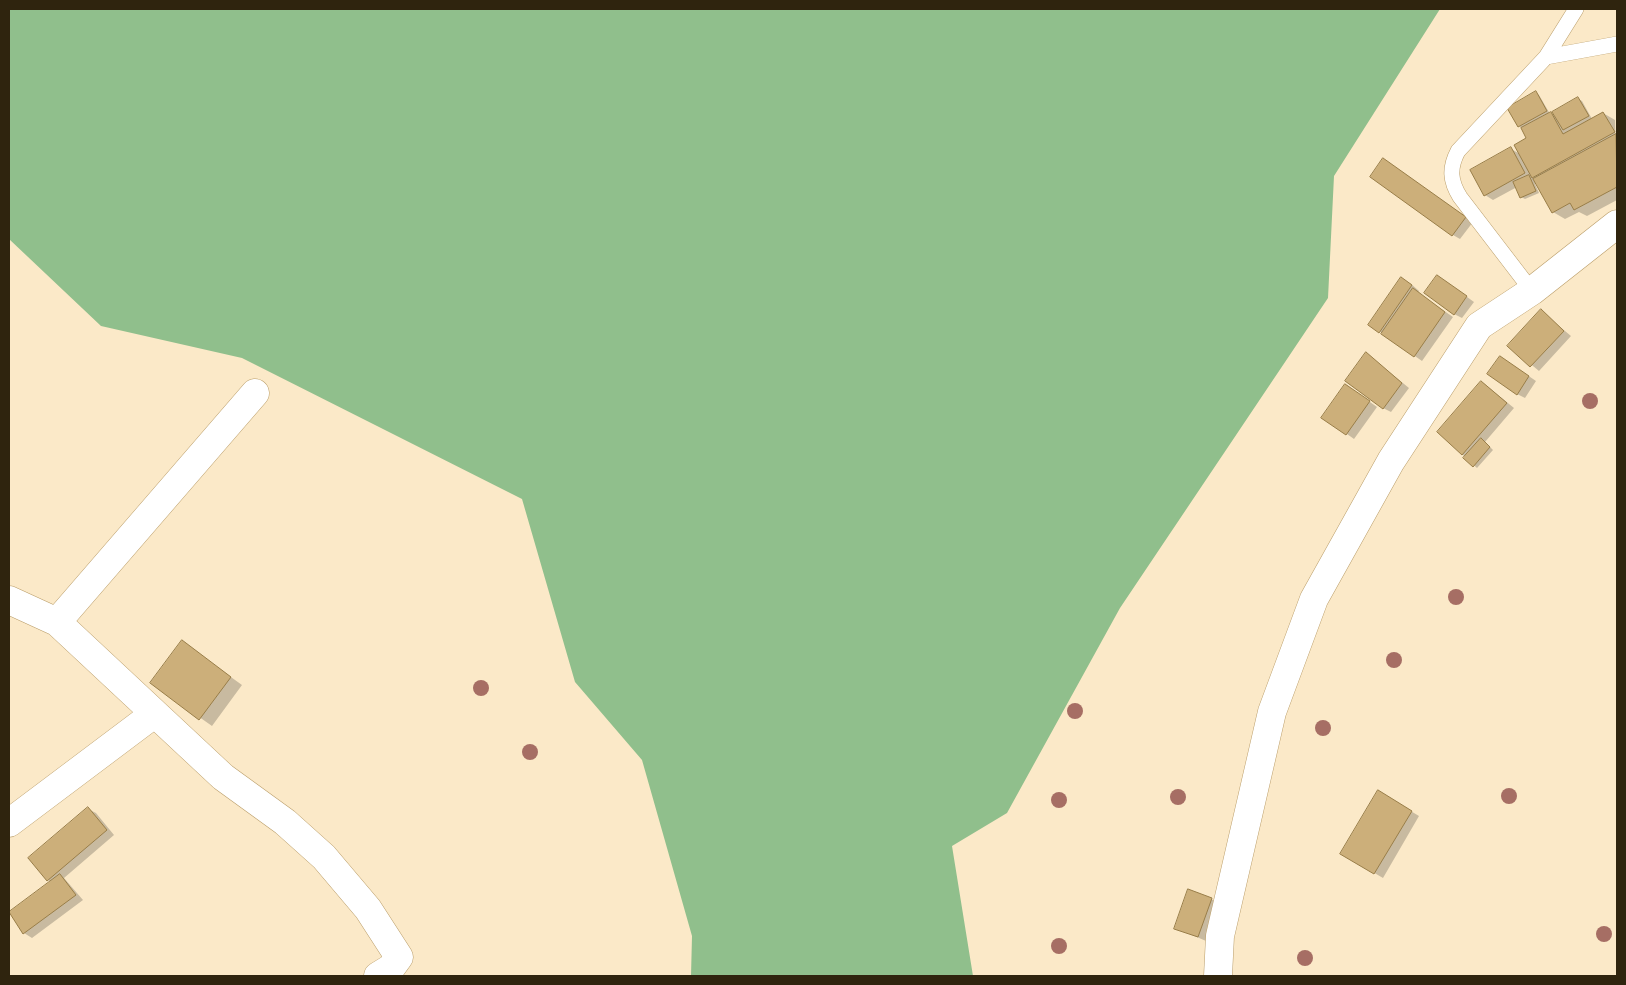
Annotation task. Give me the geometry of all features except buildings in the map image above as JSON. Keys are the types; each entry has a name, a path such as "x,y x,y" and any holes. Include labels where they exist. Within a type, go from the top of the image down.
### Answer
{"street":[{"path":"1218,976 1220,936 1272,712 1314,599 1392,461 1479,326 1532,292 1617,224"},
{"path":"57,622 255,393"},
{"path":"9,600 57,622 223,777 285,822 324,857 368,908 399,957 390,968 378,976"},
{"path":"9,823 154,714"}],"lane":[{"path":"1532,292 1453,187 1450,172 1452,161 1458,151 1546,57 1576,9"},
{"path":"1546,57 1617,44"}],"shaded area":[{"path":"9,9 1440,9 1334,176 1328,298 1120,608 1007,813 952,846 973,976 691,976 692,936 642,760 575,682 522,499 242,358 101,326 9,239"}]}
